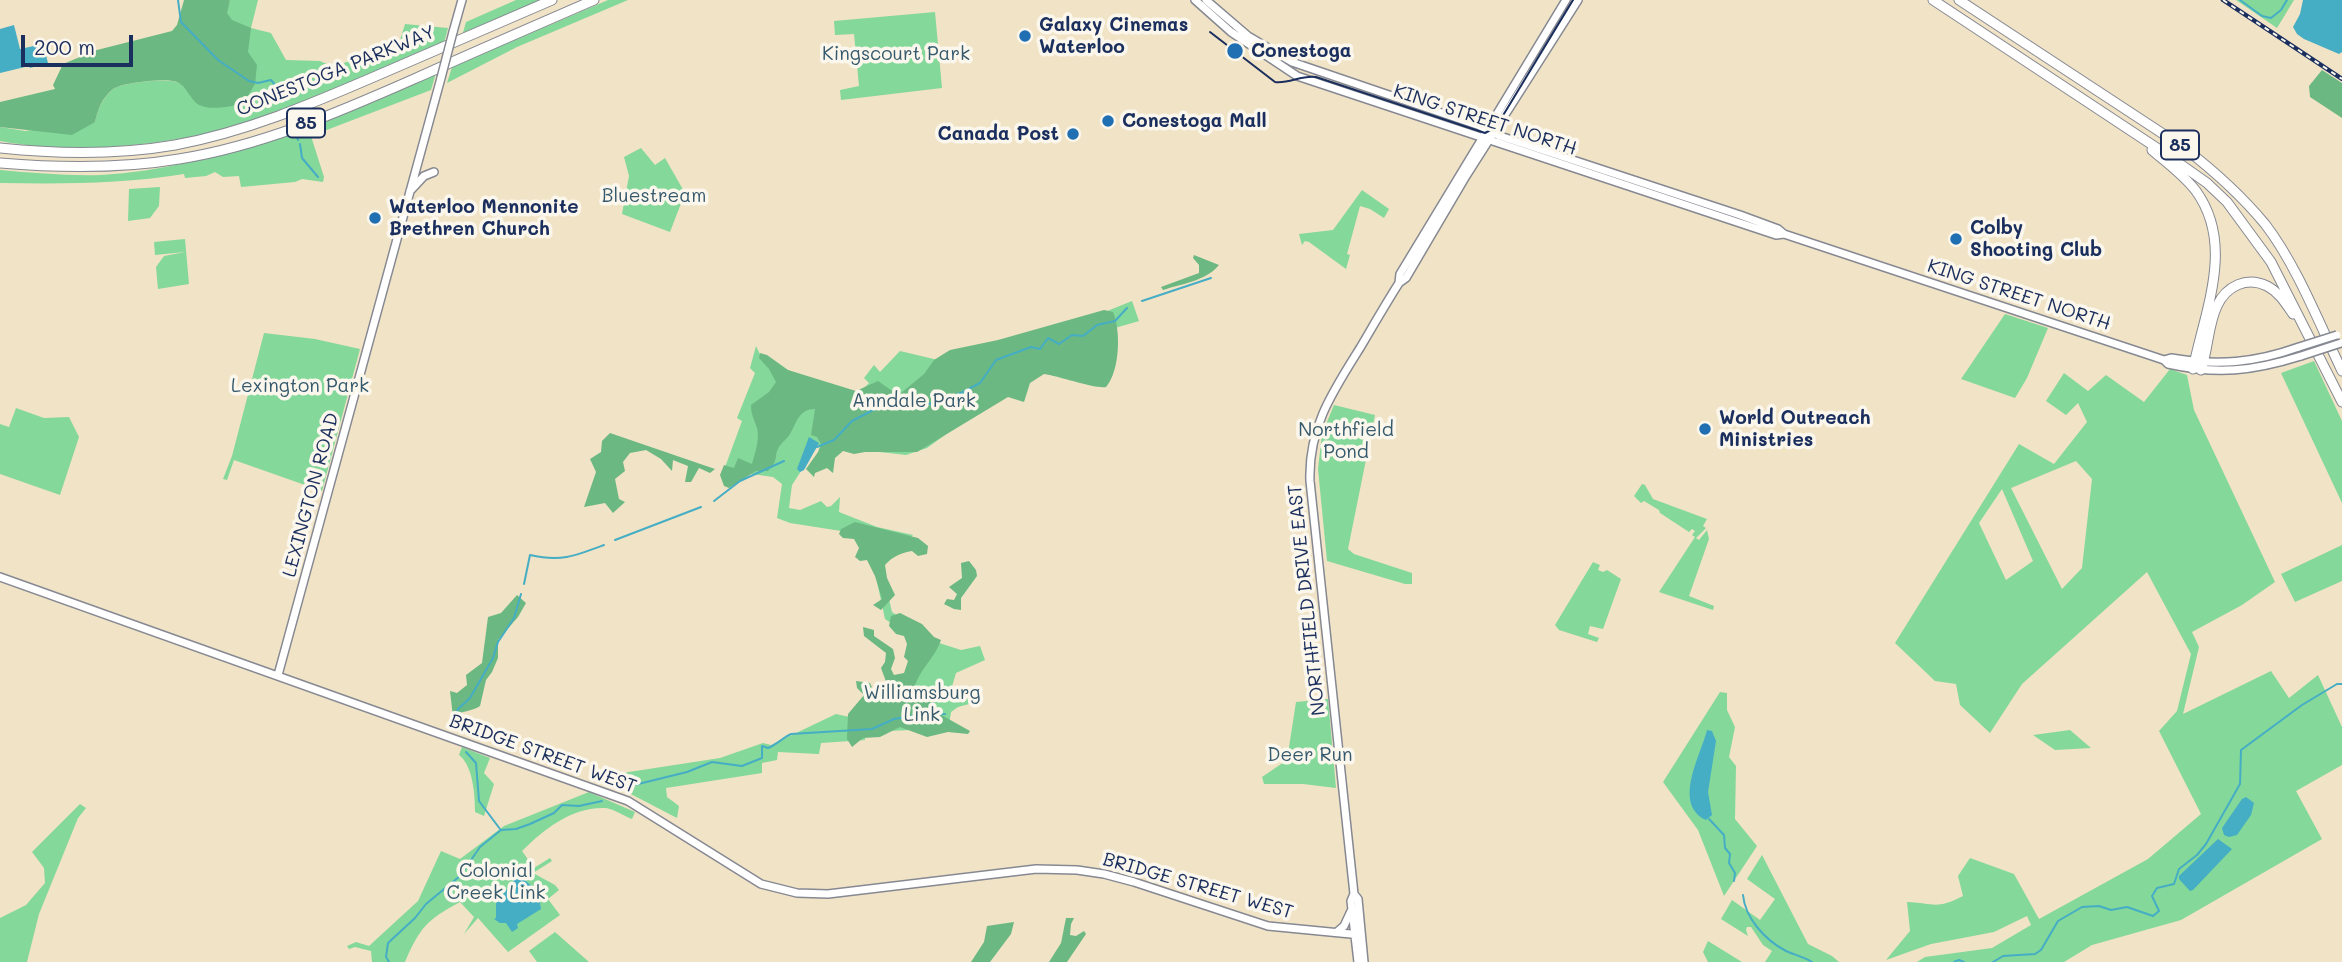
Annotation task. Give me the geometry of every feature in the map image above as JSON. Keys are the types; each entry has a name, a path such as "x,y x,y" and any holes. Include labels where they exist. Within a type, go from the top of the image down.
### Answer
{"highway":[{"name":"CONESTOGA PARKWAY","path":"0,147 68,153 125,151 174,145 243,129 311,104 552,0"},
{"name":"CONESTOGA PARKWAY","path":"0,163 44,167 112,167 180,159 243,145 366,100 594,0"},
{"name":"85","path":"1933,0 2207,183 2235,211 2272,262 2319,354"},
{"name":"85","path":"1959,0 2183,147 2216,173 2244,200 2270,232 2342,368"},
{"path":"2116,121 2181,175 2207,208 2211,219 2217,245 2216,269 2198,366"},
{"path":"2198,366 2217,306 2228,290 2248,282 2260,284 2275,291 2319,354 2342,402"}],"main road":[{"name":"LEXINGTON ROAD","path":"278,674 462,0"},
{"name":"KING STREET NORTH","path":"1199,0 1248,36 1292,62 1487,130"},
{"name":"KING STREET NORTH","path":"1199,0 1231,32 1297,76 1490,137 1776,235 1784,234 2164,360 2171,358 2221,372 2252,369 2341,339"},
{"path":"1490,137 1487,130 1566,0"},
{"path":"1490,137 1578,0"},
{"name":"NORTHFIELD DRIVE EAST","path":"1364,962 1352,908 1354,894 1310,481 1310,456 1317,424 1329,397 1399,283 1400,274 1490,137"},
{"path":"410,192 424,176 434,172"},
{"name":"BRIDGE STREET WEST","path":"0,577 628,801 761,884 797,893 828,894 1036,869 1077,870 1134,882 1268,926 1358,934"},
{"name":"NORTHFIELD DRIVE EAST","path":"1354,894 1358,900 1358,962"},
{"path":"1336,933 1345,926 1352,908"}],"green space":[{"path":"184,0 230,0 227,13 232,20 251,28 248,52 257,65 255,84 243,104 221,108 204,107 196,103 177,82 144,81 113,89 101,104 95,122 72,135 0,127 0,102 55,89 53,85 63,64 97,50 172,31 177,25"},
{"path":"230,0 258,0 251,28 271,33 286,60 320,61 334,67 364,55 396,53 405,24 448,28 444,43 322,95 239,126 171,140 114,147 56,147 0,141 0,127 25,131 95,122 101,104 113,89 135,83 157,80 176,82 199,104 248,52 226,13"},
{"path":"516,0 544,0 462,36 466,22"},
{"path":"608,0 628,0 517,47 447,83 452,67"},
{"path":"2236,0 2294,0 2277,28"},
{"name":"Kingscourt Park","path":"935,12 942,88 841,100 840,90 859,86 854,34 835,35 834,21"},
{"path":"2322,70 2342,83 2342,118 2310,97 2309,86"},
{"path":"436,73 431,90 311,136 324,177 323,182 302,179 241,187 239,176 223,177 215,172 206,176 185,178 184,174 115,182 0,183 0,170 101,175 188,162 273,138"},
{"name":"Bluestream","path":"641,148 655,165 665,158 685,193 670,232 622,214 629,176 624,157"},
{"path":"160,187 159,206 150,218 128,221 129,189"},
{"path":"1362,190 1389,209 1384,218 1360,206 1347,254 1350,255 1346,269 1309,242 1305,241 1302,245 1299,234 1333,230"},
{"path":"185,239 189,284 158,289 156,267 164,256 185,252 155,255 154,242"},
{"path":"1194,255 1219,265 1207,275 1163,290 1161,287 1199,273 1199,265 1193,258"},
{"name":"Anndale Park","path":"1132,301 1139,321 1115,328 1006,391 927,448 906,455 818,445 792,485 789,508 800,510 821,501 827,507 840,497 839,512 877,527 913,535 900,549 879,556 892,612 936,642 961,650 980,646 985,660 956,673 948,700 972,699 973,703 951,712 949,725 935,729 865,732 865,740 821,743 819,754 778,752 777,760 762,763 762,773 666,788 667,797 679,806 677,818 625,791 590,778 720,758 763,743 771,745 836,714 850,717 888,712 929,649 885,619 876,577 854,533 790,523 777,518 782,484 773,477 724,470 742,421 737,418 755,373 750,368 756,346 763,360 855,397 869,383 864,378 874,365 880,372 900,351 938,360 1090,318"},
{"name":"Anndale Park","path":"1104,310 1113,312 1118,339 1114,371 1106,387 1044,374 1030,383 1024,402 1008,397 917,452 854,454 843,451 835,458 833,473 827,468 815,473 814,477 806,469 821,444 817,437 811,435 815,409 805,411 777,450 774,464 768,471 756,471 729,488 724,486 720,475 724,465 734,468 738,458 752,464 758,437 751,405 769,392 776,382 759,358 760,353 788,370 856,391 878,381 895,393 901,393 924,374 934,360 950,350 998,340"},
{"path":"2005,314 2048,328 2027,378 2015,398 1961,379"},
{"name":"Lexington Park","path":"264,333 315,339 360,349 322,491 234,460 227,480 223,479 232,456"},
{"path":"2314,361 2342,421 2342,503 2281,373"},
{"path":"2170,369 2187,375 2194,410 2275,582 2242,605 2192,632 2199,647 2183,714 2271,671 2289,698 2318,675 2342,727 2342,765 2296,791 2322,839 2181,920 2092,945 2064,962 1917,962 1925,957 1992,948 2031,925 2027,916 1994,932 1931,944 1886,960 1910,931 1907,902 1935,905 1963,896 1958,876 1970,858 2014,874 2039,919 2148,859 2201,814 2159,731 2177,711 2191,654 2147,572 2022,684 1990,733 1960,705 1956,684 1935,681 1895,643 2019,444 2054,464 2087,422 2078,403 2066,415 2046,401 2064,373 2088,391 2106,375 2144,402","holes":["2076,461 2092,479 2082,568 2062,589 2011,488","2002,489 2033,561 2006,580 1979,523"]},
{"name":"Northfield Pond","path":"1334,405 1375,415 1348,549 1354,554 1412,573 1412,584 1327,561 1318,469 1322,434"},
{"path":"16,408 44,418 69,417 79,437 60,495 0,474 0,424 9,427"},
{"path":"610,433 715,469 710,473 699,468 691,482 685,482 688,466 673,460 672,471 661,459 646,450 630,453 623,462 625,471 615,479 619,499 625,502 613,513 605,503 584,507 596,472 590,459 601,452 602,441"},
{"path":"1642,484 1653,499 1707,519 1703,526 1706,528 1696,538 1699,540 1707,530 1709,539 1689,596 1714,606 1713,610 1659,592 1695,537 1692,535 1695,531 1692,529 1689,532 1659,510 1644,501 1641,503 1634,496"},
{"path":"855,522 918,538 928,546 927,554 918,556 912,551 904,553 885,565 887,578 895,595 881,610 873,605 882,599 867,560 860,561 855,557 859,548 854,539 843,538 839,534 841,529"},
{"path":"2342,545 2342,581 2295,602 2281,574"},
{"path":"969,561 977,576 961,598 961,610 954,609 944,604 947,599 954,600 957,594 949,587 962,578 961,563"},
{"path":"1593,562 1600,565 1598,570 1607,570 1621,579 1603,629 1590,626 1588,634 1599,638 1597,642 1559,630 1555,625"},
{"path":"517,595 526,603 498,640 498,658 486,680 480,706 453,717 450,691 457,693 467,685 466,675 482,663 488,617 501,613"},
{"name":"Williamsburg Link","path":"900,613 922,624 934,637 941,640 914,688 920,699 934,692 936,712 970,731 968,734 948,732 927,737 900,727 880,737 863,738 852,747 847,739 848,714 864,695 857,688 856,681 870,683 876,696 883,696 888,687 881,668 886,653 864,636 863,627 874,630 874,636 893,649 895,658 891,669 894,675 904,673 908,661 904,657 907,644 904,636 896,634 889,626 891,616"},
{"path":"1720,692 1727,693 1727,710 1735,727 1729,757 1736,766 1735,819 1757,846 1724,896 1698,830 1663,782"},
{"name":"Deer Run","path":"1328,699 1336,788 1303,784 1264,784 1262,777 1287,760 1296,702"},
{"path":"2070,730 2091,748 2055,750 2033,735"},
{"path":"462,747 490,758 484,773 494,784 484,816 475,812 470,773 459,755"},
{"name":"Colonial Creek Link","path":"589,792 635,812 632,819 606,808 582,811 560,820 522,851 534,868 550,858 552,861 533,873 559,890 548,899 560,915 508,952 478,918 464,934 474,917 460,902 432,920 420,932 405,962 372,962 371,951 355,947 349,949 347,946 356,942 369,946 418,901 441,851 460,859 504,826"},
{"path":"80,804 86,808 78,818 39,914 27,962 0,962 0,918 26,905 45,883 44,868 32,852"},
{"path":"1762,855 1808,944 1839,962 1765,962 1772,951 1763,945 1751,927 1746,930 1748,936 1721,919 1732,900 1760,920 1775,899 1747,879"},
{"path":"1066,918 1074,918 1070,935 1076,936 1084,931 1086,934 1067,962 1049,962 1061,943"},
{"path":"1014,922 1011,934 990,962 971,962 984,942 987,926"},
{"path":"555,932 589,962 537,962 529,951"},
{"path":"1708,941 1742,962 1708,962 1703,952"}],"water":[{"path":"2303,0 2342,0 2342,52 2339,54 2297,34 2293,27"},
{"path":"14,25 20,49 43,44 48,63 30,68 28,64 0,73 0,29"},
{"path":"809,437 819,443 804,470 800,472 797,469"},
{"path":"1707,730 1712,731 1716,741 1708,792 1712,815 1706,820 1696,813 1691,803 1690,791 1695,765"},
{"path":"2246,797 2254,803 2251,815 2237,835 2224,835 2222,828"},
{"path":"2218,839 2232,849 2190,891 2179,876"},
{"path":"518,875 538,892 541,909 517,924 518,928 512,932 506,923 494,919 496,903"}],"waterway":[{"path":"178,0 181,22 218,60 249,81 258,83 271,80 285,101"},
{"path":"2240,0 2262,16 2271,18 2281,10 2287,0"},
{"path":"300,144 302,158 318,177"},
{"path":"1142,301 1211,278"},
{"path":"817,447 834,440 852,421 877,408 923,406 961,393 980,383 996,360 1031,347 1040,349 1048,338 1059,344 1072,335 1083,336 1097,325 1115,321 1127,308"},
{"path":"714,501 740,481 784,461"},
{"path":"615,540 701,507"},
{"path":"524,584 530,555 568,557 604,545"},
{"path":"452,728 458,709 470,698 493,658 498,642 514,618 521,594"},
{"path":"1993,962 2003,956 2035,954 2041,950 2058,921 2082,907 2099,906 2111,910 2127,907 2153,916 2159,911 2152,896 2157,888 2174,884 2179,869 2206,844 2240,784 2241,750 2302,705 2337,684 2342,684"},
{"path":"626,787 687,772 712,762 742,766 762,758 762,746 768,748 791,734 872,729 894,719 945,714"},
{"path":"466,752 476,763 479,801 500,829"},
{"path":"389,962 386,957 388,943 426,904 460,876 480,847 501,830 530,824 554,813 562,805 579,806 602,801"},
{"path":"1709,819 1724,835 1725,848 1730,854 1729,863 1735,873 1734,881"},
{"path":"1743,895 1752,920 1764,935 1786,951 1812,962"},
{"path":"1954,962 1964,962"}],"tram line":[{"path":"1210,32 1275,82 1316,77 1485,133 1496,127 1573,0"}],"railway":[{"path":"2223,0 2342,79"}],"place":[{"name":"Galaxy Cinemas Waterloo","path":"1025,36"},
{"name":"Conestoga","path":"1235,51"},
{"name":"Conestoga Mall","path":"1108,121"},
{"name":"Canada Post","path":"1073,134"},
{"name":"Waterloo Mennonite Brethren Church","path":"375,218"},
{"name":"Colby Shooting Club","path":"1956,239"},
{"name":"World Outreach Ministries","path":"1705,429"}]}
